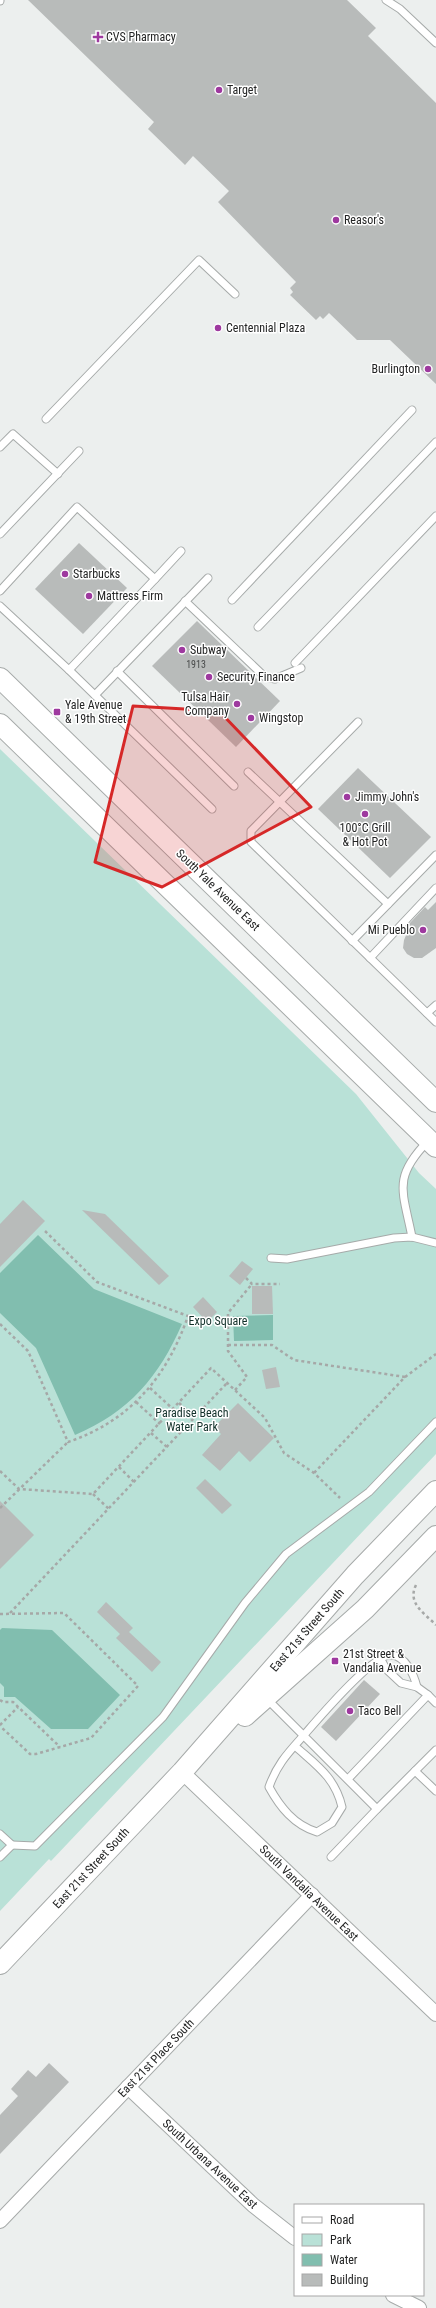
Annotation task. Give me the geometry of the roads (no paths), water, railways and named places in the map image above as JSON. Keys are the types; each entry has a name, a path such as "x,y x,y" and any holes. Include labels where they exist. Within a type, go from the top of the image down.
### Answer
{"main road":[{"name":"South Yale Avenue East","path":"0,678 436,1102"},
{"path":"0,724 432,1143"},
{"path":"146,867 170,843"},
{"name":"East 21st Street South","path":"0,1964 182,1772 355,1575 436,1491"},
{"name":"East 21st Street South","path":"182,1772 365,1608 436,1536"}],"street":[{"name":"South Vandalia Avenue East","path":"182,1772 436,2014"},
{"name":"East 21st Place South","path":"0,2221 312,1895"},
{"name":"South Urbana Avenue East","path":"128,2087 253,2205 294,2237"},
{"path":"395,2296 419,2308"}],"lane":[{"path":"386,0 400,9 436,43"},
{"path":"46,419 199,260 235,294"},
{"path":"232,600 412,410"},
{"path":"0,448 13,434 58,474"},
{"path":"258,627 436,442"},
{"path":"0,534 79,451"},
{"path":"0,591 77,508 155,579"},
{"path":"295,662 436,516"},
{"path":"69,670 181,551"},
{"path":"95,694 208,578"},
{"path":"185,601 265,677 275,679 301,668"},
{"path":"0,606 95,694 212,809"},
{"path":"117,671 234,786"},
{"path":"358,722 251,831 251,842 436,1022"},
{"path":"248,772 388,904"},
{"path":"352,941 436,856"},
{"path":"370,958 436,888"},
{"path":"427,1013 436,1005"},
{"path":"412,1237 402,1184 413,1156 432,1143"},
{"path":"271,1258 287,1259 394,1238 412,1237 436,1243"},
{"path":"0,1834 12,1845 35,1846 163,1717 245,1603 286,1554 369,1492 436,1422"},
{"path":"295,1746 326,1775 338,1790 342,1807 332,1823 317,1832 304,1828 280,1806 269,1787 276,1768 304,1735 365,1669 380,1658 390,1655 397,1656 412,1671 417,1687"},
{"path":"380,1658 386,1669 402,1683 417,1687 436,1703"},
{"path":"348,1779 428,1695"},
{"path":"266,1698 377,1809"},
{"path":"330,1857 436,1750"},
{"path":"415,1771 436,1791"},
{"path":"0,1857 12,1845"}],"water":[{"path":"38,1235 94,1289 182,1324 163,1360 140,1391 127,1404 111,1415 94,1426 75,1435 36,1348 0,1313 0,1273"},
{"path":"273,1315 273,1340 234,1341 233,1316"},
{"path":"2,1628 52,1630 120,1695 88,1729 51,1729 15,1697 4,1697 4,1687 0,1683 0,1630"}],"place":[{"name":"CVS Pharmacy","path":"98,37"},
{"name":"Target","path":"219,90"},
{"name":"Reasor's","path":"336,220"},
{"name":"Centennial Plaza","path":"218,328"},
{"name":"Burlington","path":"428,369"},
{"name":"Starbucks","path":"65,574"},
{"name":"Mattress Firm","path":"89,596"},
{"name":"Subway","path":"182,650"},
{"name":"Security Finance","path":"209,677"},
{"name":"Tulsa Hair Company","path":"237,704"},
{"name":"Yale Avenue & 19th Street","path":"57,712"},
{"name":"Wingstop","path":"251,718"},
{"name":"Jimmy John's","path":"347,797"},
{"name":"100°C Grill & Hot Pot","path":"365,814"},
{"name":"Mi Pueblo","path":"423,930"},
{"name":"21st Street & Vandalia Avenue","path":"335,1661"},
{"name":"Taco Bell","path":"350,1711"}],"park label":[{"name":"Expo Square","path":"218,1321"},
{"name":"Paradise Beach Water Park","path":"192,1420"}]}
